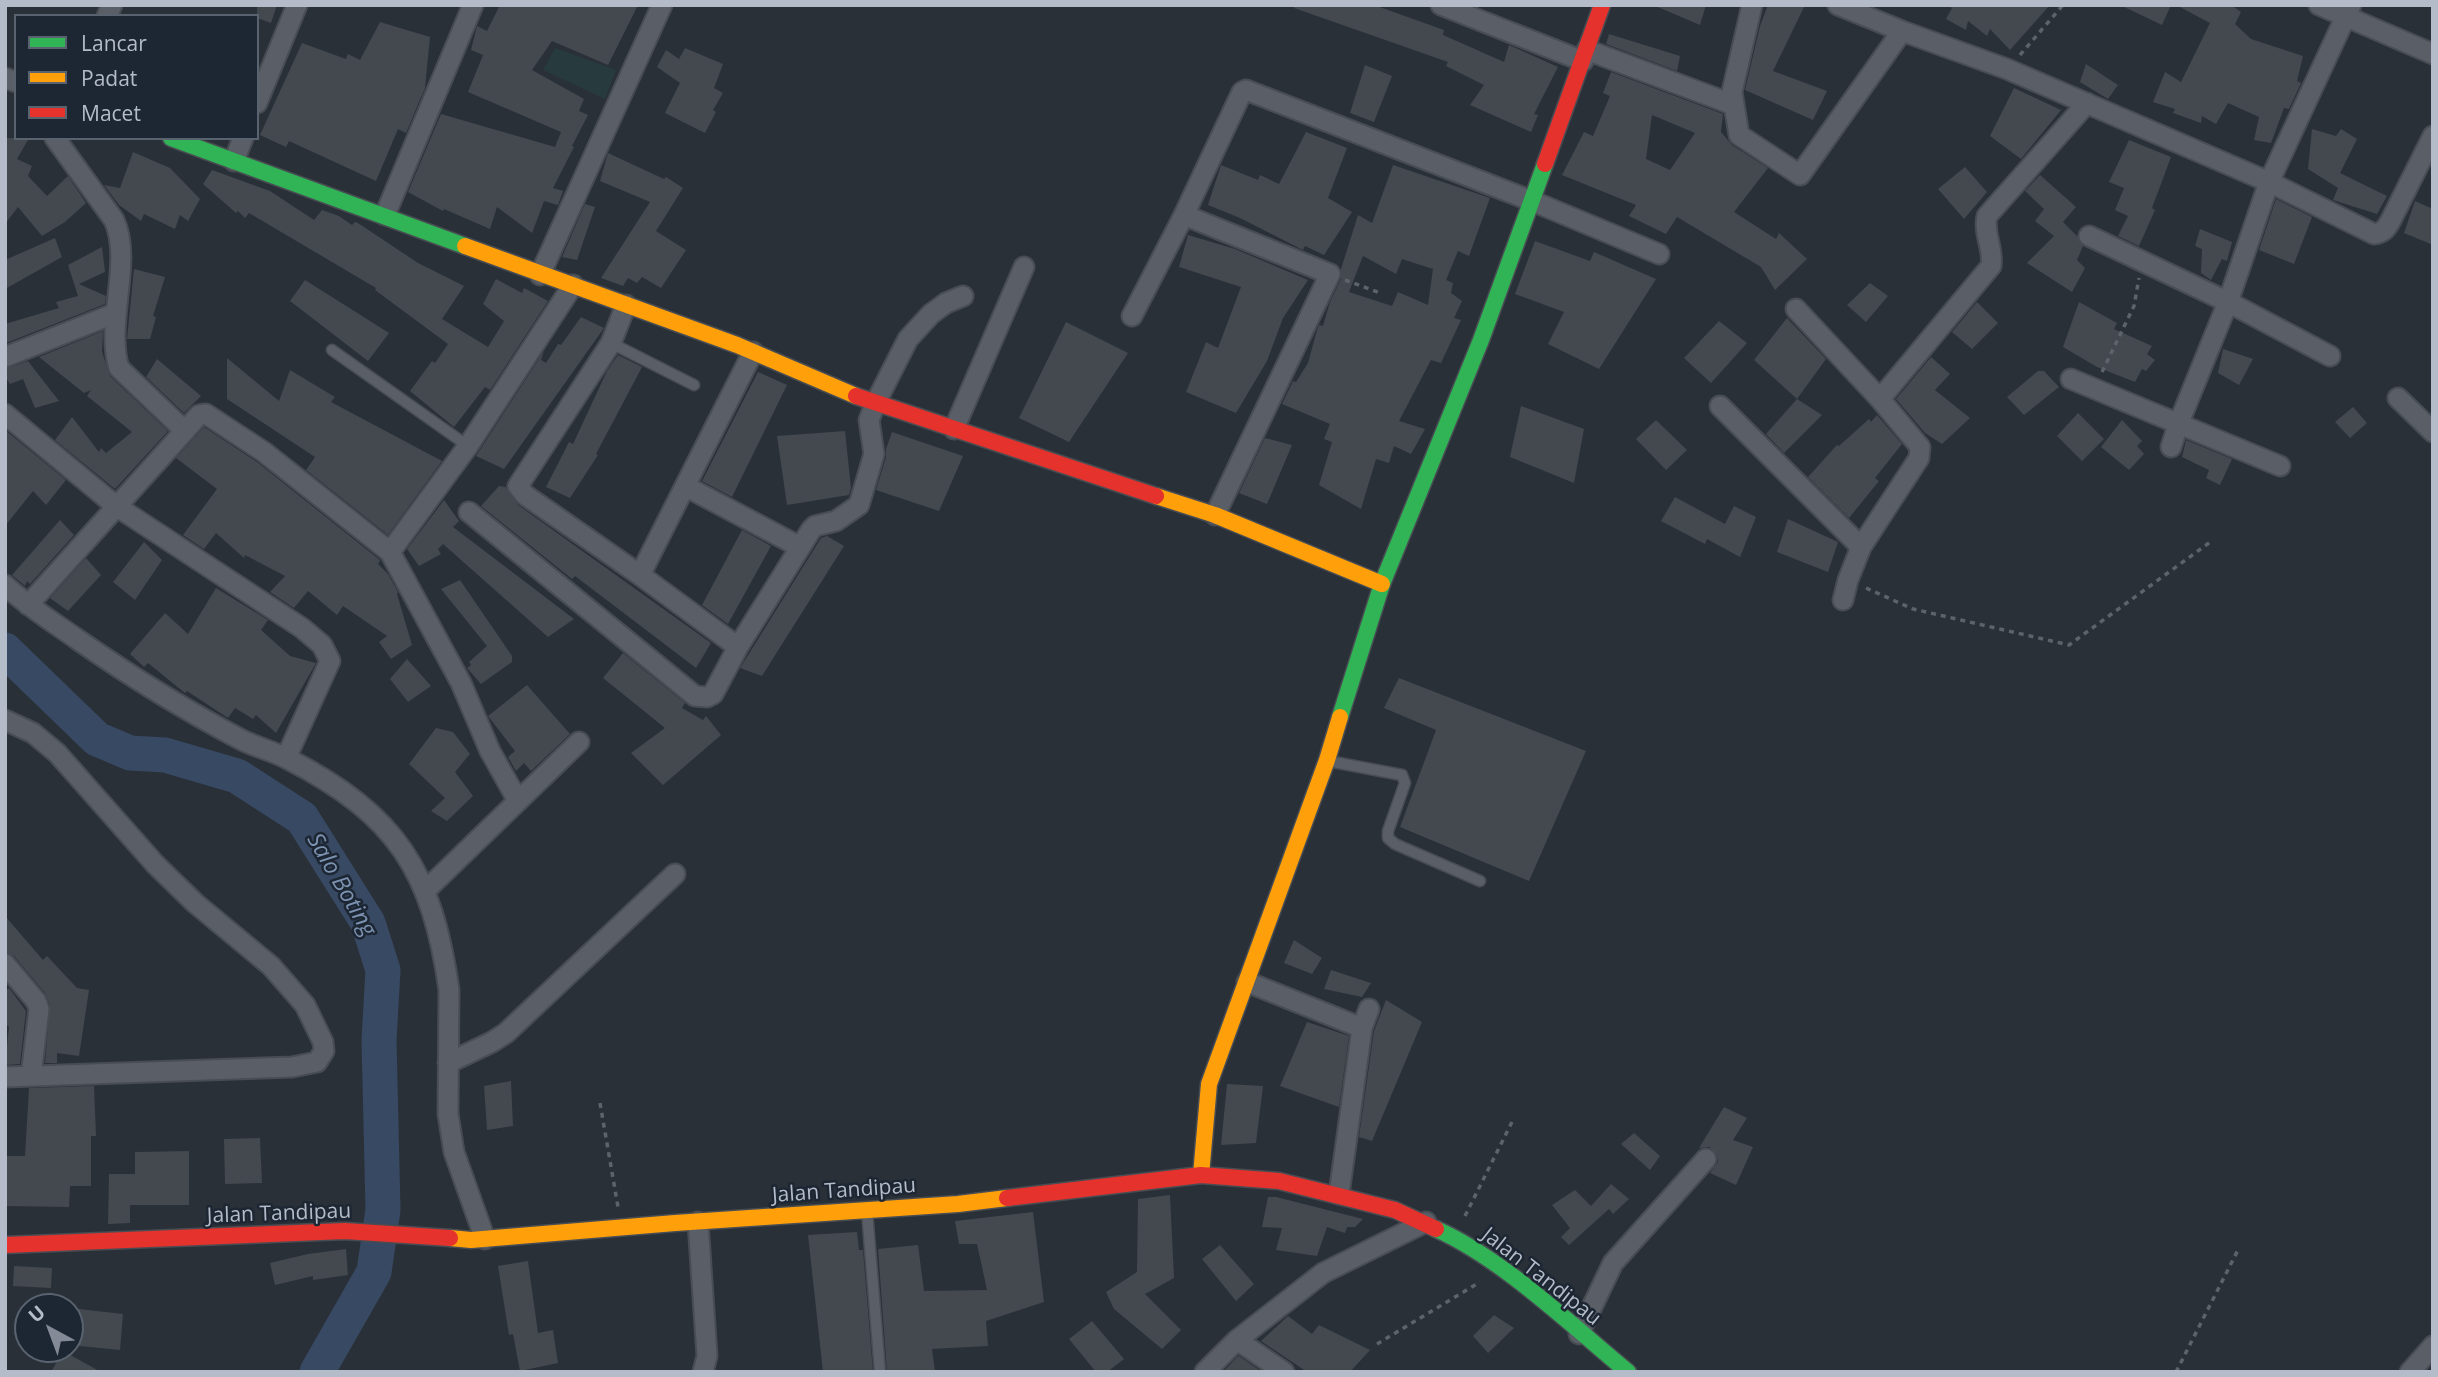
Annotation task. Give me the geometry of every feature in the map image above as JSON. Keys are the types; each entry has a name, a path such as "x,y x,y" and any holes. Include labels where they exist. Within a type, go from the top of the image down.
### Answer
{"street":[{"path":"259,98 297,5"},
{"path":"385,215 473,5"},
{"path":"540,275 662,5"},
{"path":"1441,5 1734,105"},
{"path":"1201,1175 1209,1084 1326,761 1382,584 1481,340 1602,5"},
{"path":"1752,5 1732,92 1739,135 1801,175 1902,31"},
{"path":"1838,5 2007,69 2087,103 2269,182 2374,234 2387,228 2433,136"},
{"path":"2319,5 2349,10 2433,54"},
{"path":"2171,447 2228,302 2269,182 2349,10"},
{"path":"1132,316 1184,215 1242,92 1246,90 1532,201 1659,254"},
{"path":"1880,399 1991,266 1985,228 1987,216 2087,103"},
{"path":"56,140 117,228 121,252 116,313 119,368 185,431"},
{"path":"177,140 753,352 875,404 1215,515 1382,584"},
{"path":"234,160 242,140"},
{"path":"1184,215 1330,274 1215,515"},
{"path":"2089,236 2228,302 2330,356"},
{"path":"954,429 1024,267"},
{"path":"390,552 468,446 573,285"},
{"path":"469,512 695,696 708,697 713,694 738,648 815,526 836,521 859,505 874,454 869,421 875,404 908,339 931,314 946,303 963,296"},
{"path":"626,305 611,343 517,486 525,495 640,575 738,648"},
{"path":"1796,309 1917,441 1920,452 1861,547 1843,600"},
{"path":"5,357 116,313"},
{"path":"640,575 753,352"},
{"path":"2071,379 2280,466"},
{"path":"2398,398 2433,432"},
{"path":"1720,406 1861,547"},
{"path":"5,414 116,506 302,628 322,645 330,661 286,758"},
{"path":"28,605 185,431 200,415 205,414 264,452 390,552 461,683 490,751 518,801"},
{"path":"685,486 800,547"},
{"path":"5,585 28,605 153,690 239,739 286,758 332,785 377,818 407,854 426,890 449,990 449,1114 454,1152 478,1240"},
{"path":"5,720 33,733 57,753 155,864 195,902 271,966 305,1005 323,1042 324,1051 317,1062 292,1068 5,1077"},
{"path":"426,890 579,742"},
{"path":"448,1063 506,1033 676,874"},
{"path":"5,964 36,1001 39,1009 31,1076"},
{"path":"1248,982 1362,1028"},
{"path":"1339,1194 1362,1028 1369,1009"},
{"path":"1579,1334 1613,1263 1706,1159"},
{"name":"Jalan Tandipau","path":"5,1245 345,1231 478,1240 958,1204 1201,1175 1279,1181 1395,1210 1455,1237 1503,1269 1628,1372"},
{"path":"698,1222 707,1356 703,1372"},
{"path":"1205,1372 1237,1340 1323,1273 1426,1222"},
{"path":"1237,1340 1284,1372"},
{"path":"2410,1372 2433,1346"}],"lane":[{"path":"611,343 694,384"},
{"path":"332,350 468,446"},
{"path":"1326,761 1402,775 1405,783 1388,838 1395,844 1480,881"},
{"path":"867,1210 880,1372"}],"path":[{"path":"2007,69 2063,5"},
{"path":"2094,389 2134,306 2142,261"},
{"path":"1330,274 1380,293"},
{"path":"1848,580 1913,609 2069,645 2213,540"},
{"path":"600,1103 622,1230"},
{"path":"1455,1237 1512,1122"},
{"path":"2176,1372 2239,1248"},
{"path":"1377,1344 1503,1269"}],"green space":[{"path":"555,48 616,70 605,99 543,70"}],"building":[{"path":"257,5 277,5 271,23 259,19"},
{"path":"500,5 638,5 608,65 552,41 532,70 584,99 579,111 588,115 553,188 563,191 558,205 544,201 532,233 497,207 490,229 444,209 443,211 408,192 441,114 555,147 561,132 468,92 483,55 471,50 477,26 487,31"},
{"path":"1295,5 1374,5 1444,30 1443,35 1504,62 1509,45 1558,67 1534,114 1538,115 1531,132 1470,105 1484,85 1446,66 1448,62 1294,8"},
{"path":"1653,5 1706,5 1700,25"},
{"path":"1768,5 1805,5 1773,71 1827,91 1813,120 1745,90 1760,26"},
{"path":"1948,5 2050,5 2010,50 1990,29 1987,36 1968,21 1966,30 1946,19 1952,8"},
{"path":"2120,5 2171,5 2162,25"},
{"path":"2176,5 2231,5 2241,12 2235,24 2251,39 2303,56 2297,81 2301,83 2289,109 2284,108 2271,143 2254,140 2259,117 2228,103 2216,124 2202,116 2201,123 2173,113 2175,109 2153,102 2165,72 2181,82 2210,23"},
{"path":"380,22 430,37 425,88 406,133 398,129 376,181 289,141 286,147 260,135 302,43 346,59 348,54 360,60"},
{"path":"1609,34 1680,56 1677,71 1606,44"},
{"path":"685,48 723,64 714,88 723,93 713,110 716,112 705,133 665,113 680,83 657,67 666,50 679,59"},
{"path":"2086,64 2118,85 2108,99 2080,82"},
{"path":"1365,65 1392,76 1374,122 1350,113"},
{"path":"1611,72 1723,114 1721,132 1732,145 1768,168 1734,212 1776,239 1779,233 1807,259 1775,290 1761,267 1677,217 1666,234 1629,216 1636,205 1562,175 1584,132 1593,136 1610,96 1603,93","holes":["1652,115 1695,133 1670,170 1646,159"]},
{"path":"2014,88 2061,110 2021,159 1990,136"},
{"path":"2312,129 2336,136 2341,129 2357,139 2340,173 2387,196 2377,214 2333,200 2338,188 2308,169"},
{"path":"1306,132 1347,148 1328,198 1352,212 1324,255 1305,246 1303,250 1208,205 1221,165 1258,180 1260,175 1279,184"},
{"path":"5,138 28,140 17,159 32,166 28,176 47,196 68,176 86,203 65,222 42,236 18,207 5,224"},
{"path":"2129,140 2171,157 2152,208 2155,210 2139,246 2118,236 2128,216 2115,210 2124,188 2109,182"},
{"path":"133,152 170,168 200,199 188,221 180,215 175,229 144,214 141,221 119,205 104,185 120,188"},
{"path":"608,153 664,179 666,177 683,188 656,231 686,250 661,288 642,277 637,283 628,278 623,286 601,278 650,202 600,181"},
{"path":"1393,165 1490,198 1469,256 1458,251 1446,280 1453,283 1451,293 1462,301 1454,318 1461,320 1441,363 1431,360 1399,421 1425,429 1411,454 1394,446 1389,463 1376,459 1361,509 1319,485 1332,442 1324,439 1330,424 1282,404 1293,381 1296,382 1308,363 1319,325 1323,326 1341,279 1341,269 1358,215 1372,223","holes":["1363,256 1396,274 1402,259 1433,269 1428,305 1398,292 1392,306 1349,292"]},
{"path":"1965,167 1987,192 1964,219 1938,189"},
{"path":"212,170 270,191 314,220 322,210 339,216 352,225 358,223 418,263 464,286 442,319 488,347 504,321 483,304 496,279 522,293 524,288 548,301 490,390 485,387 454,427 410,391 448,344 375,290 376,288 249,213 245,218 238,211 236,213 203,184"},
{"path":"2040,175 2076,207 2063,222 2083,246 2077,260 2085,268 2072,292 2027,263 2054,236 2035,221 2044,209 2025,191"},
{"path":"2276,199 2312,217 2294,264 2259,250"},
{"path":"2415,201 2433,209 2433,245 2404,233"},
{"path":"585,204 595,207 577,260 562,257"},
{"path":"2200,229 2232,242 2227,261 2222,259 2211,280 2201,273 2202,249 2195,246"},
{"path":"1188,235 1235,249 1308,280 1283,318 1267,361 1236,413 1186,392 1206,342 1218,348 1241,287 1179,267"},
{"path":"55,238 62,257 5,289 5,260"},
{"path":"1535,241 1590,261 1594,252 1656,279 1599,369 1548,344 1564,312 1515,294"},
{"path":"102,247 105,272 79,284 106,296 105,304 6,343 5,324 59,308 56,302 78,296 68,265"},
{"path":"134,269 165,277 153,316 156,317 150,339 127,339"},
{"path":"305,280 389,333 368,361 290,301"},
{"path":"1870,283 1888,296 1866,322 1847,305"},
{"path":"1977,302 1998,323 1972,349 1952,332"},
{"path":"2079,302 2117,323 2114,329 2152,346 2147,354 2155,360 2146,371 2142,369 2135,382 2097,367 2063,347"},
{"path":"581,317 604,328 504,469 476,456 544,351 541,360 546,363"},
{"path":"1787,318 1826,359 1797,399 1754,360"},
{"path":"1719,321 1747,343 1711,383 1684,358"},
{"path":"1066,322 1128,353 1069,442 1019,418"},
{"path":"103,331 102,352 110,376 168,431 115,489 55,440 72,417 99,452 101,448 106,453 132,432 87,396 91,390 84,393 39,357"},
{"path":"2223,349 2253,359 2239,385 2218,373"},
{"path":"618,355 642,367 596,454 598,455 570,498 546,487 569,442 573,444 607,371"},
{"path":"1931,357 1950,374 1935,390 1970,418 1942,444 1925,433 1896,399"},
{"path":"227,358 279,401 290,370 335,397 331,402 442,461 388,535 306,470 315,457 227,399"},
{"path":"157,359 201,396 184,413 146,377"},
{"path":"28,361 59,401 35,408 23,379 10,384 5,377 5,369"},
{"path":"2038,371 2044,371 2059,387 2024,415 2007,397"},
{"path":"758,372 787,385 732,497 702,481"},
{"path":"1797,399 1822,415 1784,453 1766,434"},
{"path":"1521,406 1584,429 1574,483 1510,457"},
{"path":"2353,407 2367,423 2350,438 2335,422"},
{"path":"2078,413 2104,439 2082,461 2057,436"},
{"path":"1877,415 1902,444 1875,478 1879,481 1849,518 1808,477 1837,445"},
{"path":"1656,420 1687,450 1666,470 1636,439"},
{"path":"2122,420 2142,441 2137,446 2144,454 2129,470 2101,447"},
{"path":"204,427 257,462 380,560 378,564 388,574 398,592 412,645 391,659 379,642 387,636 343,606 337,615 308,591 294,608 270,592 285,576 245,555 244,558 216,533 204,549 183,535 217,489 176,458"},
{"path":"5,430 66,480 46,505 33,491 5,526"},
{"path":"845,431 851,488 849,495 787,505 777,436"},
{"path":"892,432 963,456 939,511 876,490"},
{"path":"1265,438 1292,445 1267,504 1239,493"},
{"path":"2186,440 2232,459 2220,485 2206,478 2209,470 2182,457"},
{"path":"499,486 506,487 518,505 711,643 696,668 575,576 572,579 481,506"},
{"path":"1675,497 1725,524 1734,506 1756,517 1740,557 1707,539 1705,544 1661,521"},
{"path":"444,500 459,521 453,527 574,619 548,637 443,544 438,549 441,554 419,566 407,549"},
{"path":"1788,519 1838,542 1828,572 1777,552"},
{"path":"60,520 74,535 30,584 27,581 25,586 12,575"},
{"path":"742,530 771,546 728,624 702,605"},
{"path":"827,536 844,546 762,676 740,668 821,538"},
{"path":"144,542 162,560 135,600 113,582"},
{"path":"86,558 101,575 68,611 50,598"},
{"path":"460,580 512,656 512,662 481,684 467,668 471,665 469,662 487,646 441,589"},
{"path":"216,588 268,620 261,630 290,656 316,663 276,733 256,715 253,719 235,708 228,718 187,691 185,693 148,663 144,667 130,654 165,613 188,634"},
{"path":"623,653 685,703 682,708 703,720 706,716 721,735 663,785 631,753 665,728 603,678"},
{"path":"407,659 431,686 408,702 390,679"},
{"path":"1399,678 1586,751 1529,881 1400,827 1436,730 1384,708"},
{"path":"527,685 570,734 531,771 524,763 516,771 508,757 515,751 488,716"},
{"path":"436,728 453,732 470,754 455,772 473,796 447,821 431,811 445,798 409,764"},
{"path":"5,916 43,960 47,956 77,988 89,990 79,1056 57,1053 57,1063 45,1063 50,1005 45,993 14,956 5,952"},
{"path":"1294,940 1322,958 1312,974 1284,963"},
{"path":"1331,970 1371,983 1362,997 1324,989"},
{"path":"9,988 26,1011 20,1064 5,1065 9,1027 5,1023 5,992"},
{"path":"1386,1000 1422,1022 1372,1141 1359,1137 1374,1031"},
{"path":"1307,1022 1349,1036 1339,1107 1280,1086"},
{"path":"511,1081 513,1126 487,1130 484,1086"},
{"path":"1227,1084 1263,1086 1256,1143 1221,1145"},
{"path":"94,1086 96,1136 91,1136 91,1186 70,1186 69,1207 5,1206 5,1156 25,1156 29,1088"},
{"path":"1724,1107 1747,1118 1733,1140 1753,1147 1736,1185 1710,1173 1718,1162 1717,1155 1709,1147 1699,1148"},
{"path":"1634,1133 1660,1156 1650,1170 1621,1144"},
{"path":"260,1138 262,1183 225,1184 224,1139"},
{"path":"189,1151 189,1205 130,1205 130,1223 108,1224 109,1174 135,1174 135,1152"},
{"path":"1611,1184 1629,1199 1613,1214 1609,1209 1569,1245 1561,1237 1570,1228 1552,1205 1575,1190 1591,1206"},
{"path":"1170,1195 1174,1278 1145,1294 1181,1330 1162,1349 1114,1309 1106,1292 1137,1272 1138,1199"},
{"path":"1268,1197 1363,1219 1355,1227 1347,1227 1345,1233 1327,1227 1317,1256 1276,1250 1282,1228 1262,1227"},
{"path":"1033,1212 1044,1302 986,1321 988,1346 932,1349 935,1372 887,1372 878,1249 918,1245 924,1291 987,1290 977,1244 959,1244 955,1221"},
{"path":"857,1232 859,1250 863,1250 873,1372 823,1372 808,1235"},
{"path":"1220,1245 1254,1284 1236,1301 1202,1259"},
{"path":"346,1249 348,1275 313,1280 313,1276 275,1285 270,1263"},
{"path":"528,1261 538,1333 553,1330 558,1363 520,1371 513,1334 509,1335 498,1266"},
{"path":"14,1266 52,1268 51,1288 13,1286"},
{"path":"84,1310 123,1314 120,1350 84,1346"},
{"path":"1494,1315 1514,1328 1488,1353 1473,1336"},
{"path":"1288,1316 1312,1334 1319,1325 1370,1350 1350,1372 1307,1372 1261,1341"},
{"path":"1092,1321 1124,1359 1107,1372 1096,1372 1069,1339"},
{"path":"1239,1356 1262,1372 1223,1372"},
{"path":"56,1363 84,1363 101,1372 51,1372"}],"waterway":[{"name":"Salo Boting","path":"5,650 97,739 130,753 165,755 237,776 302,818 368,923 383,970 379,1040 383,1210 374,1272 317,1372"}],"traffic: fast":[{"path":"176,140 465,246"},
{"path":"1340,717 1382,584 1481,340 1545,164"},
{"path":"1436,1229 1486,1257 1511,1275 1628,1372"}],"traffic: slow":[{"path":"465,246 737,345 856,396"},
{"path":"1156,496 1215,515 1382,584"},
{"path":"1201,1175 1209,1084 1327,760 1340,717"},
{"path":"450,1238 471,1240 958,1204 1007,1198"}],"traffic: jam":[{"path":"1545,164 1602,5"},
{"path":"856,396 1156,496"},
{"path":"1007,1198 1201,1175 1279,1181 1395,1210 1436,1229"},
{"path":"5,1245 345,1231 450,1238"}]}
